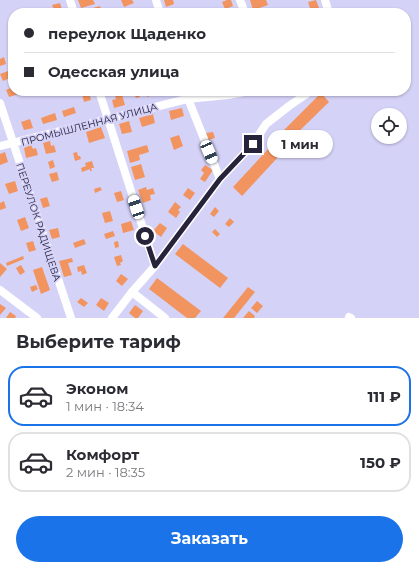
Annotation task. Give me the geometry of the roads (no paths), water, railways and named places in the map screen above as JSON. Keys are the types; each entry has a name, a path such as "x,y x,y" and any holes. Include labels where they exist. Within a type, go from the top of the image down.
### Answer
{"street":[{"path":"101,96 155,266"},
{"name":"ПРОМЫШЛЕННАЯ УЛИЦА","path":"0,146 13,144 108,118 183,96"},
{"path":"186,96 220,179"},
{"path":"112,318 155,266 220,179 253,144 266,124 304,96"},
{"name":"ПЕРЕУЛОК РАДИЩЕВА","path":"0,103 71,318"},
{"path":"0,290 36,318"},
{"path":"132,292 165,318"}]}
